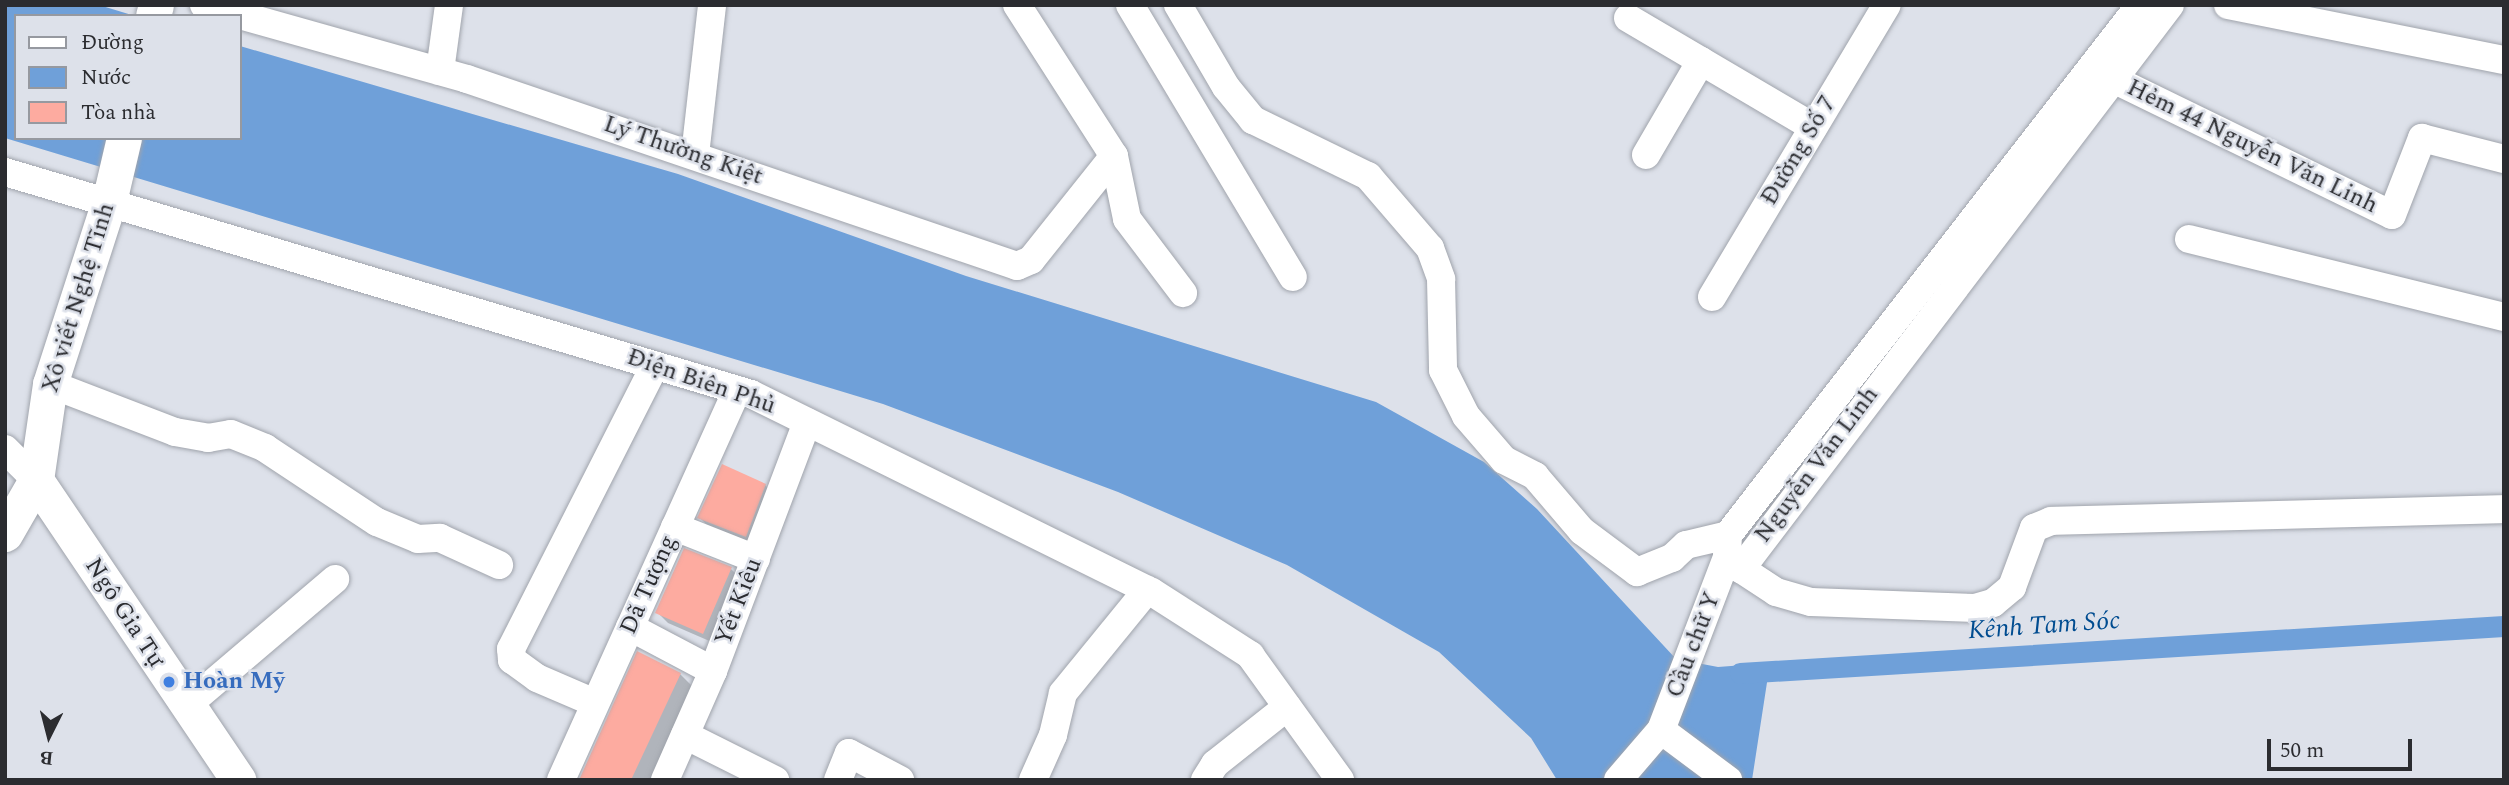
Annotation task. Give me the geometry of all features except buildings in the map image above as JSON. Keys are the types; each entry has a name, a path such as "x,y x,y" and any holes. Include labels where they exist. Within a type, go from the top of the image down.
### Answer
{"main road":[{"name":"Xô viết Nghệ Tĩnh","path":"5,534 36,480 50,384 110,195 124,140"},
{"name":"Ngô Gia Tự","path":"36,480 238,780"}],"street":[{"name":"Lý Thường Kiệt","path":"204,5 236,14"},
{"path":"440,71 449,5"},
{"path":"695,155 712,5"},
{"path":"1017,5 1114,156 1128,219 1183,293"},
{"path":"1130,5 1293,277"},
{"path":"1178,5 1226,87 1253,120 1368,176 1430,248 1441,279 1443,370 1466,416 1504,460 1535,476 1582,531 1637,572 1672,558 1685,545 1727,548"},
{"name":"Đường Số 7","path":"1712,297 1886,5"},
{"name":"Nguyễn Văn Linh","path":"1727,548 1752,550 2140,5"},
{"name":"Nguyễn Văn Linh","path":"1727,548 1964,249 2113,79 2170,5"},
{"path":"2228,5 2504,60"},
{"name":"Lý Thường Kiệt","path":"242,16 440,71 1017,266 1031,260 1114,156"},
{"path":"1629,18 1813,127"},
{"path":"1646,155 1701,61"},
{"name":"Hẻm 44 Nguyễn Văn Linh","path":"2113,79 2392,215 2422,138 2504,159"},
{"name":"Điện Biên Phủ","path":"5,172 110,195 737,390 1147,590 1250,655 1340,780"},
{"path":"2189,239 2504,317"},
{"path":"595,703 537,678 512,660 511,649 654,365"},
{"path":"50,384 175,432 208,438 231,434 265,448 377,522 418,539 440,538 499,565"},
{"name":"Dã Tượng","path":"561,780 737,390"},
{"name":"Yết Kiêu","path":"666,780 713,671 807,422"},
{"name":"Ngô Gia Tự","path":"5,449 36,480"},
{"path":"1752,550 1741,569 1776,592 1811,602 1975,608 1993,603 2012,587 2034,528 2051,521 2504,509"},
{"path":"675,527 756,559"},
{"name":"Cầu chữ Y","path":"1618,780 1661,730 1727,548"},
{"path":"186,706 335,579"},
{"path":"1032,780 1053,735 1063,693 1147,590"},
{"path":"629,627 713,671"},
{"path":"1205,780 1215,764 1287,707"},
{"name":"Cầu chữ Y","path":"1661,730 1728,780"},
{"path":"685,735 775,780"},
{"path":"838,780 849,753 901,780"}],"water":[{"path":"5,5 99,5 128,14 14,14 14,140 242,140 242,47 678,174 966,276 1376,402 1484,462 1537,509 1676,659 1718,667 1770,663 1752,780 1557,780 1531,738 1439,652 1287,565 1118,492 883,404 5,138"}],"waterway":[{"name":"Kênh Tam Sóc","path":"1740,673 2504,626"}],"place":[{"name":"Hoàn Mỹ","path":"169,682"}]}
